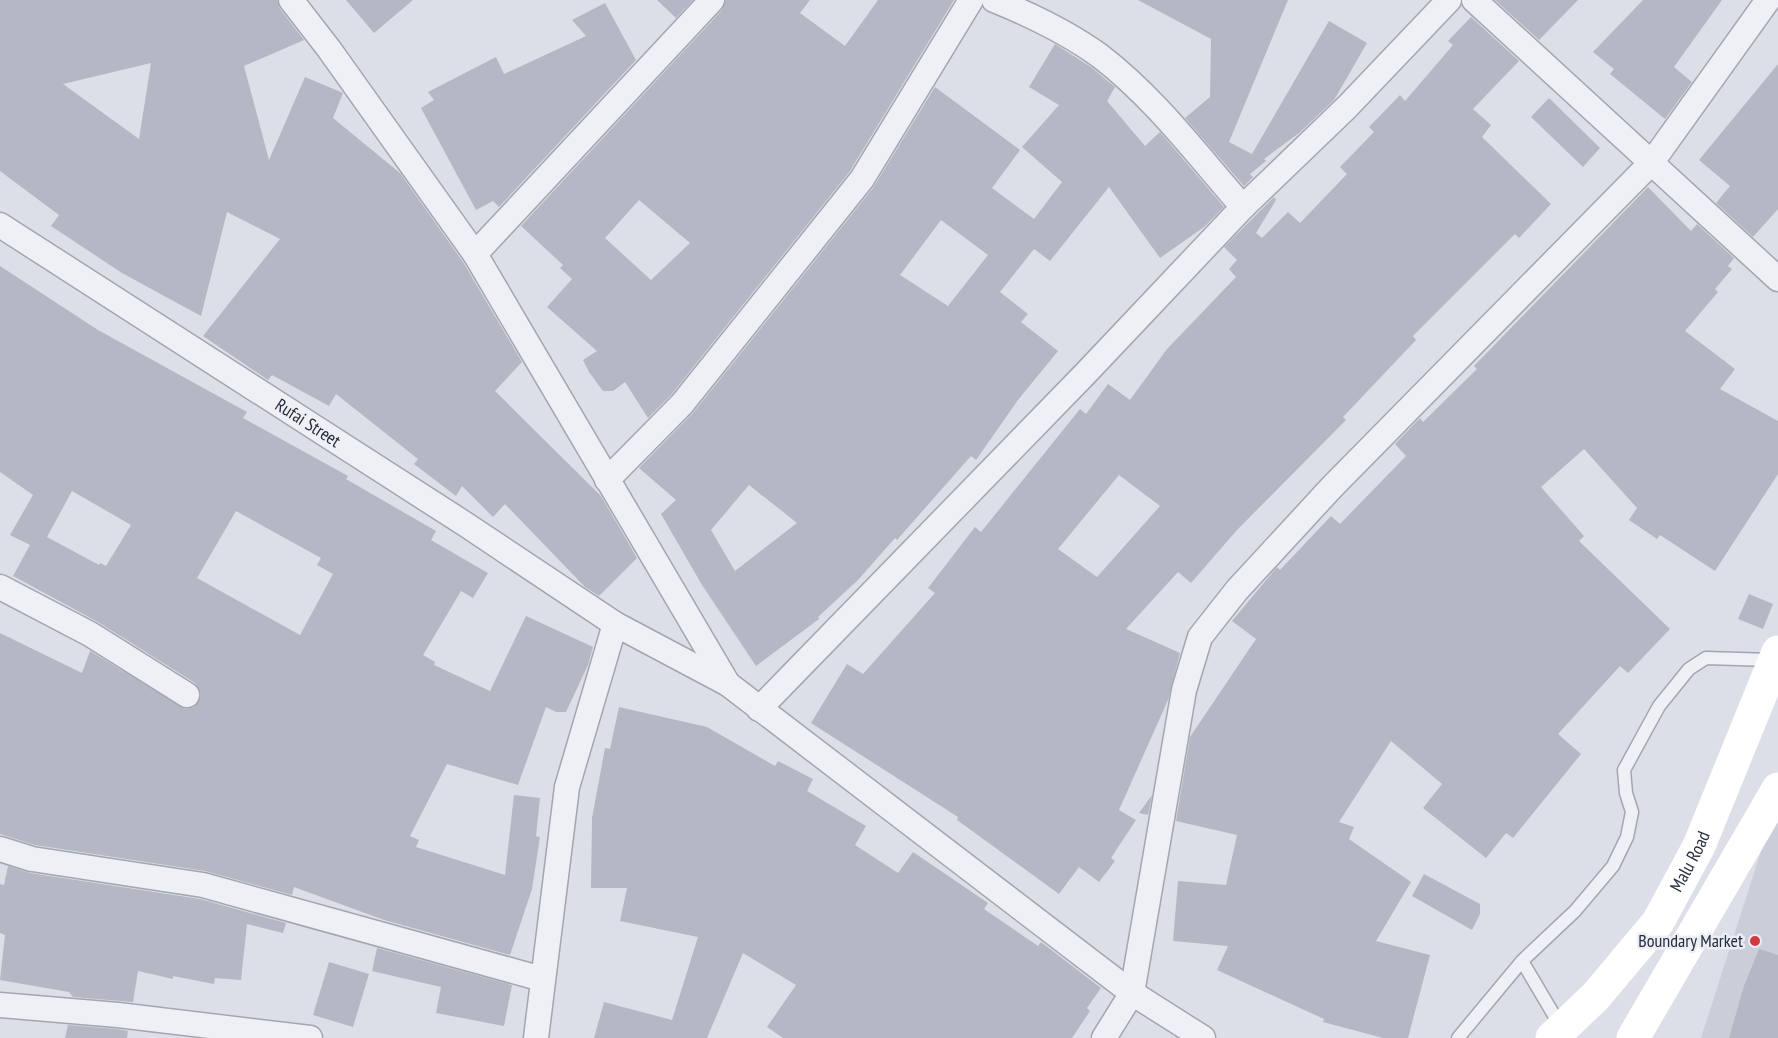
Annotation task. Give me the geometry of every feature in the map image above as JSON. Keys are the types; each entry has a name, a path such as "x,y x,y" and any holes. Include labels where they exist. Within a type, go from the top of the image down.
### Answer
{"main road":[{"name":"Malu Road","path":"1557,1033 1596,996 1658,922 1699,846 1776,656"},
{"name":"Malu Road","path":"1633,1038 1778,789"}],"street":[{"path":"291,0 330,49 475,254 728,684 1132,993 1203,1038"},
{"path":"475,254 712,0"},
{"path":"607,480 682,404 862,179 971,0"},
{"path":"994,0 1044,21 1100,56 1153,105 1243,207"},
{"path":"759,709 1086,373 1243,207 1347,107 1449,0"},
{"path":"1474,0 1778,279"},
{"path":"1104,1038 1132,993 1184,690 1200,637 1237,590 1332,487 1652,162 1768,0"},
{"name":"Rufai Street","path":"0,225 465,524 615,624 728,684"},
{"path":"0,587 90,633 187,695"},
{"path":"536,1038 567,787 615,624"},
{"path":"0,849 32,859 204,885 542,979"},
{"path":"0,1005 118,1015 310,1038"}],"lane":[{"path":"1458,1038 1522,961 1575,911 1613,866 1628,837 1632,812 1626,793 1624,770 1659,706 1689,669 1706,658 1776,656"},
{"path":"1522,961 1557,1033"}],"shaded area":[{"name":"Boundary Market","path":"1778,803 1778,1038 1701,1038 1763,845"}],"building":[{"path":"0,0 277,0 280,9 304,40 244,66 269,160 305,77 343,93 333,118 400,173 463,262 522,362 495,391 601,496 637,558 599,596 585,587 505,504 493,517 462,486 456,496 414,464 418,459 336,394 329,406 272,375 268,380 203,336 280,239 227,212 201,316 122,273 51,226 59,215 0,171","holes":["151,63 139,139 63,84"]},
{"path":"346,0 413,0 374,33"},
{"path":"657,0 693,0 676,18"},
{"path":"726,0 810,0 800,13 845,46 878,0 954,0 850,171 671,395 648,418 625,382 613,391 603,391 589,372 583,360 597,351 547,307 572,279 560,268 563,265 521,226 722,10","holes":["639,200 690,243 651,280 605,238"]},
{"path":"1138,0 1288,0 1229,142 1252,154 1329,21 1367,43 1334,100 1299,133 1264,159 1266,161 1250,174 1253,177 1244,186 1185,118 1210,97 1211,39"},
{"path":"1495,0 1578,0 1539,40"},
{"path":"1643,0 1722,0 1674,67 1692,82 1665,119 1610,74 1614,69 1593,52"},
{"path":"605,3 636,60 499,207 493,201 476,210 421,108 434,100 428,92 496,57 504,74 586,36 572,20"},
{"path":"1471,17 1519,61 1473,109 1491,125 1482,137 1551,204 1519,238 1515,234 1413,336 1416,340 1343,417 1346,420 1237,530 1191,583 1178,572 1126,629 1180,653 1168,700 1119,810 1136,820 1111,858 1115,861 1099,882 1079,867 1059,894 957,820 958,817 811,723 847,664 863,674 935,593 928,588 975,527 981,532 1080,409 1086,414 1108,384 1130,400 1167,349 1236,277 1229,269 1237,260 1224,247 1274,197 1276,200 1256,233 1262,238 1288,212 1300,223 1347,174 1340,167 1374,132 1369,127 1400,95 1405,101 1453,45 1448,41","holes":["1119,475 1160,506 1097,577 1058,549"]},
{"path":"1055,44 1091,67 1115,87 1107,101 1145,146 1160,132 1224,207 1204,227 1160,258 1109,187 1050,261 1034,249 1000,292 1028,314 1021,322 1058,351 1018,400 976,460 971,456 897,540 895,538 858,580 818,617 819,619 756,666 702,585 661,514 676,500 639,468 693,413 873,188 935,87 1020,150 992,188 1034,219 1062,182 1022,147 1059,105 1029,87","holes":["941,220 988,255 948,306 900,275","749,485 797,523 735,571 711,530"]},
{"path":"1778,64 1778,209 1753,237 1716,203 1730,186 1699,160"},
{"path":"1549,98 1600,148 1583,167 1531,117"},
{"path":"1648,187 1691,231 1697,224 1734,258 1728,266 1732,269 1715,289 1718,292 1685,331 1735,369 1720,389 1778,421 1778,474 1715,571 1660,535 1657,539 1629,520 1637,508 1584,449 1541,487 1584,536 1579,541 1670,629 1628,673 1620,666 1558,734 1581,754 1513,838 1506,833 1486,858 1423,808 1442,784 1391,741 1339,822 1354,827 1349,839 1411,882 1376,941 1430,955 1408,1038 1383,1038 1323,1022 1324,1019 1217,970 1228,946 1173,941 1178,881 1226,885 1237,835 1176,821 1190,737 1256,639 1232,621 1277,567 1280,570 1331,516 1340,524 1406,456 1395,444 1420,418 1423,422 1477,369 1474,366"},
{"path":"0,266 98,330 247,412 243,418 348,476 346,479 436,531 431,540 488,573 473,598 461,591 423,655 435,662 434,665 490,691 526,616 593,647 588,665 566,712 556,712 546,707 518,785 447,764 410,836 419,840 416,847 505,875 514,795 540,798 536,836 540,837 532,889 510,955 384,920 294,887 292,895 205,871 35,845 0,834 0,633 82,673 90,651 186,709 194,707 201,695 195,683 98,622 13,576 30,545 10,535 33,495 0,472","holes":["72,491 131,525 106,566 100,563 99,565 47,537","236,511 321,558 317,565 333,574 300,635 197,578"]},
{"path":"1749,594 1773,604 1763,629 1738,619"},
{"path":"619,707 707,727 775,766 778,761 813,779 807,791 866,826 855,845 898,873 913,852 988,903 984,909 1038,946 1041,942 1101,988 1087,1008 1090,1011 1072,1038 783,1038 767,1027 796,985 743,953 707,1038 594,1038 604,1002 672,1020 698,937 620,921 627,888 591,888 592,818 605,748 610,749"},
{"path":"1152,795 1148,815 1139,813"},
{"path":"8,866 30,873 200,899 286,923 283,933 247,924 241,980 215,978 214,984 173,976 173,979 138,971 133,1002 73,997 69,992 0,980 5,935 0,933 0,884 4,885"},
{"path":"1424,874 1480,904 1480,914 1472,930 1412,896"},
{"path":"377,948 512,985 504,1026 436,1013 441,987 372,971"},
{"path":"1759,949 1778,955 1778,1038 1729,1038 1744,986"},
{"path":"329,962 369,974 353,1027 313,1015"},
{"path":"68,1025 128,1031 127,1038 65,1038"}],"place":[{"name":"Boundary Market","path":"1755,941"}]}
